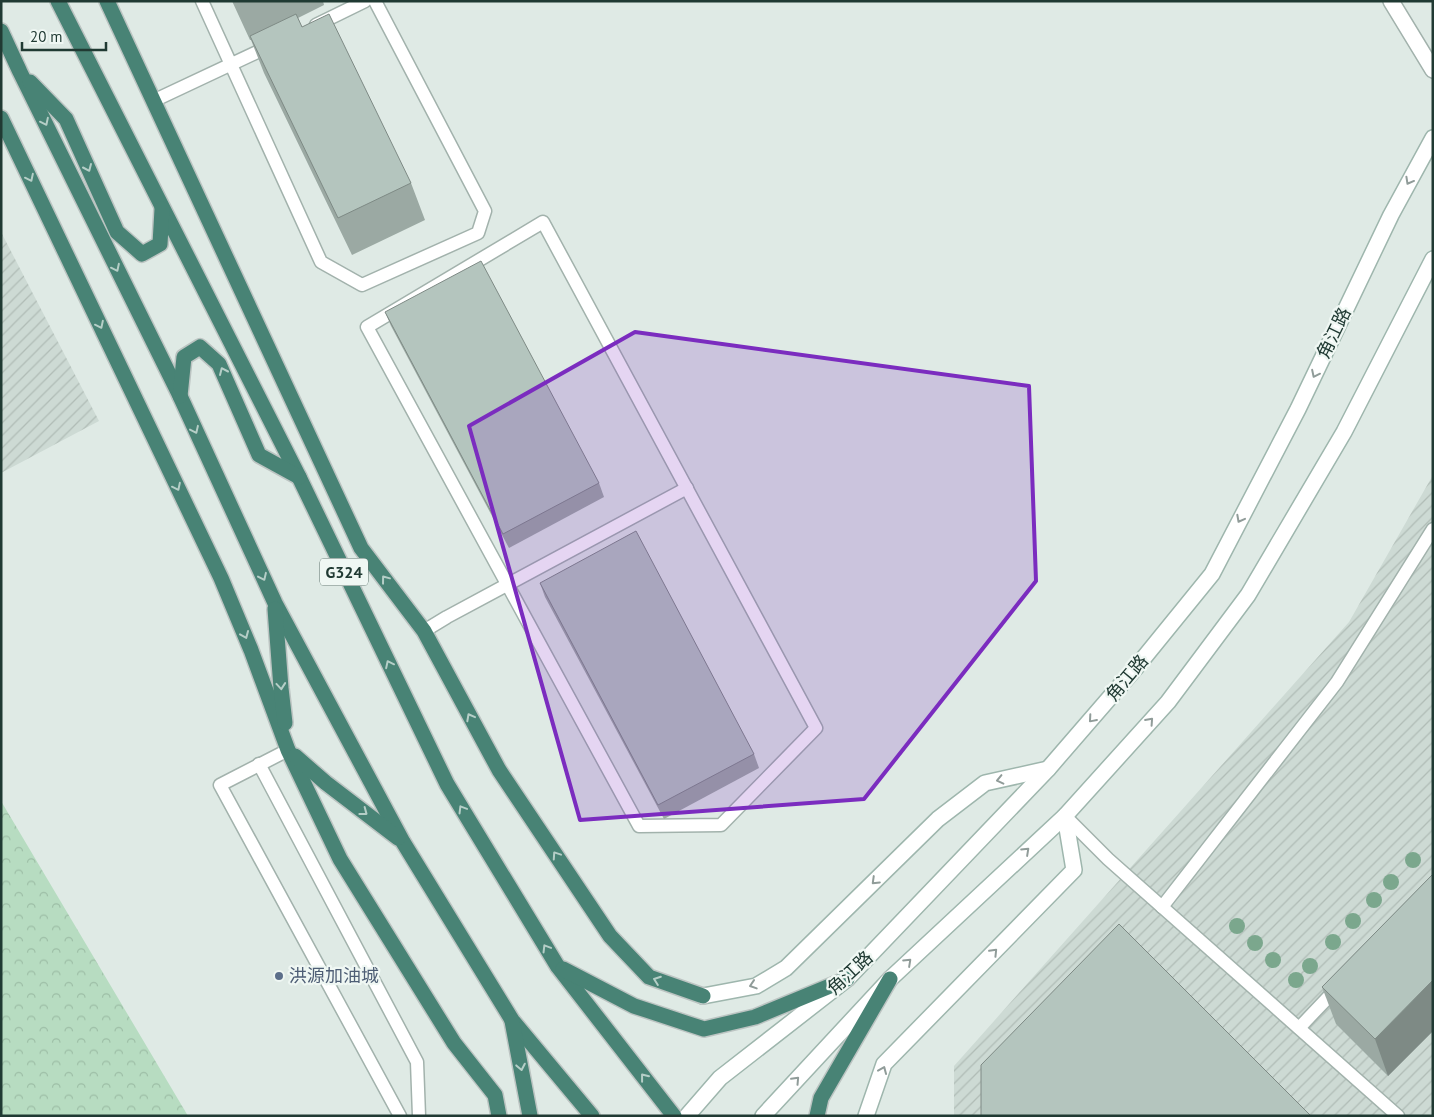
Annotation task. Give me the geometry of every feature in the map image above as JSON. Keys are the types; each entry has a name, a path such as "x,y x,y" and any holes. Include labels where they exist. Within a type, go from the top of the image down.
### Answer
{"highway":[{"name":"G324","path":"58,1 299,477 447,784 558,967 674,1116"},
{"path":"107,1 361,548 424,631 499,770 610,936 649,978 703,996"},
{"path":"1,31 180,396 275,602 403,842 512,1020 592,1116"},
{"path":"20,72 66,119 117,232 142,254 160,244 162,206"},
{"path":"1,118 221,578 251,650 288,750 340,859 454,1043 495,1095 499,1116"},
{"path":"180,396 184,357 200,347 219,364 259,455 299,477"},
{"path":"275,602 280,688 288,750 326,783 403,842"},
{"path":"558,967 634,1006 704,1029 755,1017 847,979"},
{"path":"817,1116 821,1098 890,979"},
{"path":"512,1020 530,1116"}],"main road":[{"path":"1391,1 1433,70"},
{"name":"角江路","path":"686,1116 720,1078 847,979 1048,770 1138,665 1212,574 1298,409 1391,215 1433,138"},
{"name":"角江路","path":"763,1116 890,979 1065,816 1168,702 1248,594 1344,432 1433,260"},
{"path":"703,996 756,986 786,968 938,819 985,783 1048,770"},
{"path":"866,1116 884,1064 1074,870 1065,816"}],"lane":[{"path":"202,1 321,262 362,285 478,232 485,211 375,1"},
{"path":"303,31 365,1"},
{"path":"153,101 285,39"},
{"path":"543,222 816,728 721,825 639,826 508,585 367,327 543,222"},
{"path":"424,631 687,488"},
{"path":"1162,907 1337,682 1433,529"},
{"path":"288,750 220,785 400,1116"},
{"path":"259,764 417,1062 419,1116"},
{"path":"1065,816 1108,859 1398,1116"},
{"path":"1299,1028 1346,979"}],"highlighted area":[{"path":"635,332 1029,386 1036,581 864,799 580,820 469,426"}],"shaded area":[{"path":"1,232 99,421 1,473"},
{"path":"1433,475 1433,1116 954,1116 954,1066 1349,622"}],"green space":[{"path":"1,801 188,1116 1,1116"}],"building":[{"path":"296,14 302,27 329,14 411,183 338,218 250,36"},
{"path":"481,261 599,483 503,534 385,312"},
{"path":"636,531 754,754 658,805 540,583"},
{"path":"1433,874 1433,980 1375,1039 1322,987"},
{"path":"1119,924 1311,1116 981,1116 981,1065"}],"place":[{"name":"洪源加油城","path":"279,976"}]}
